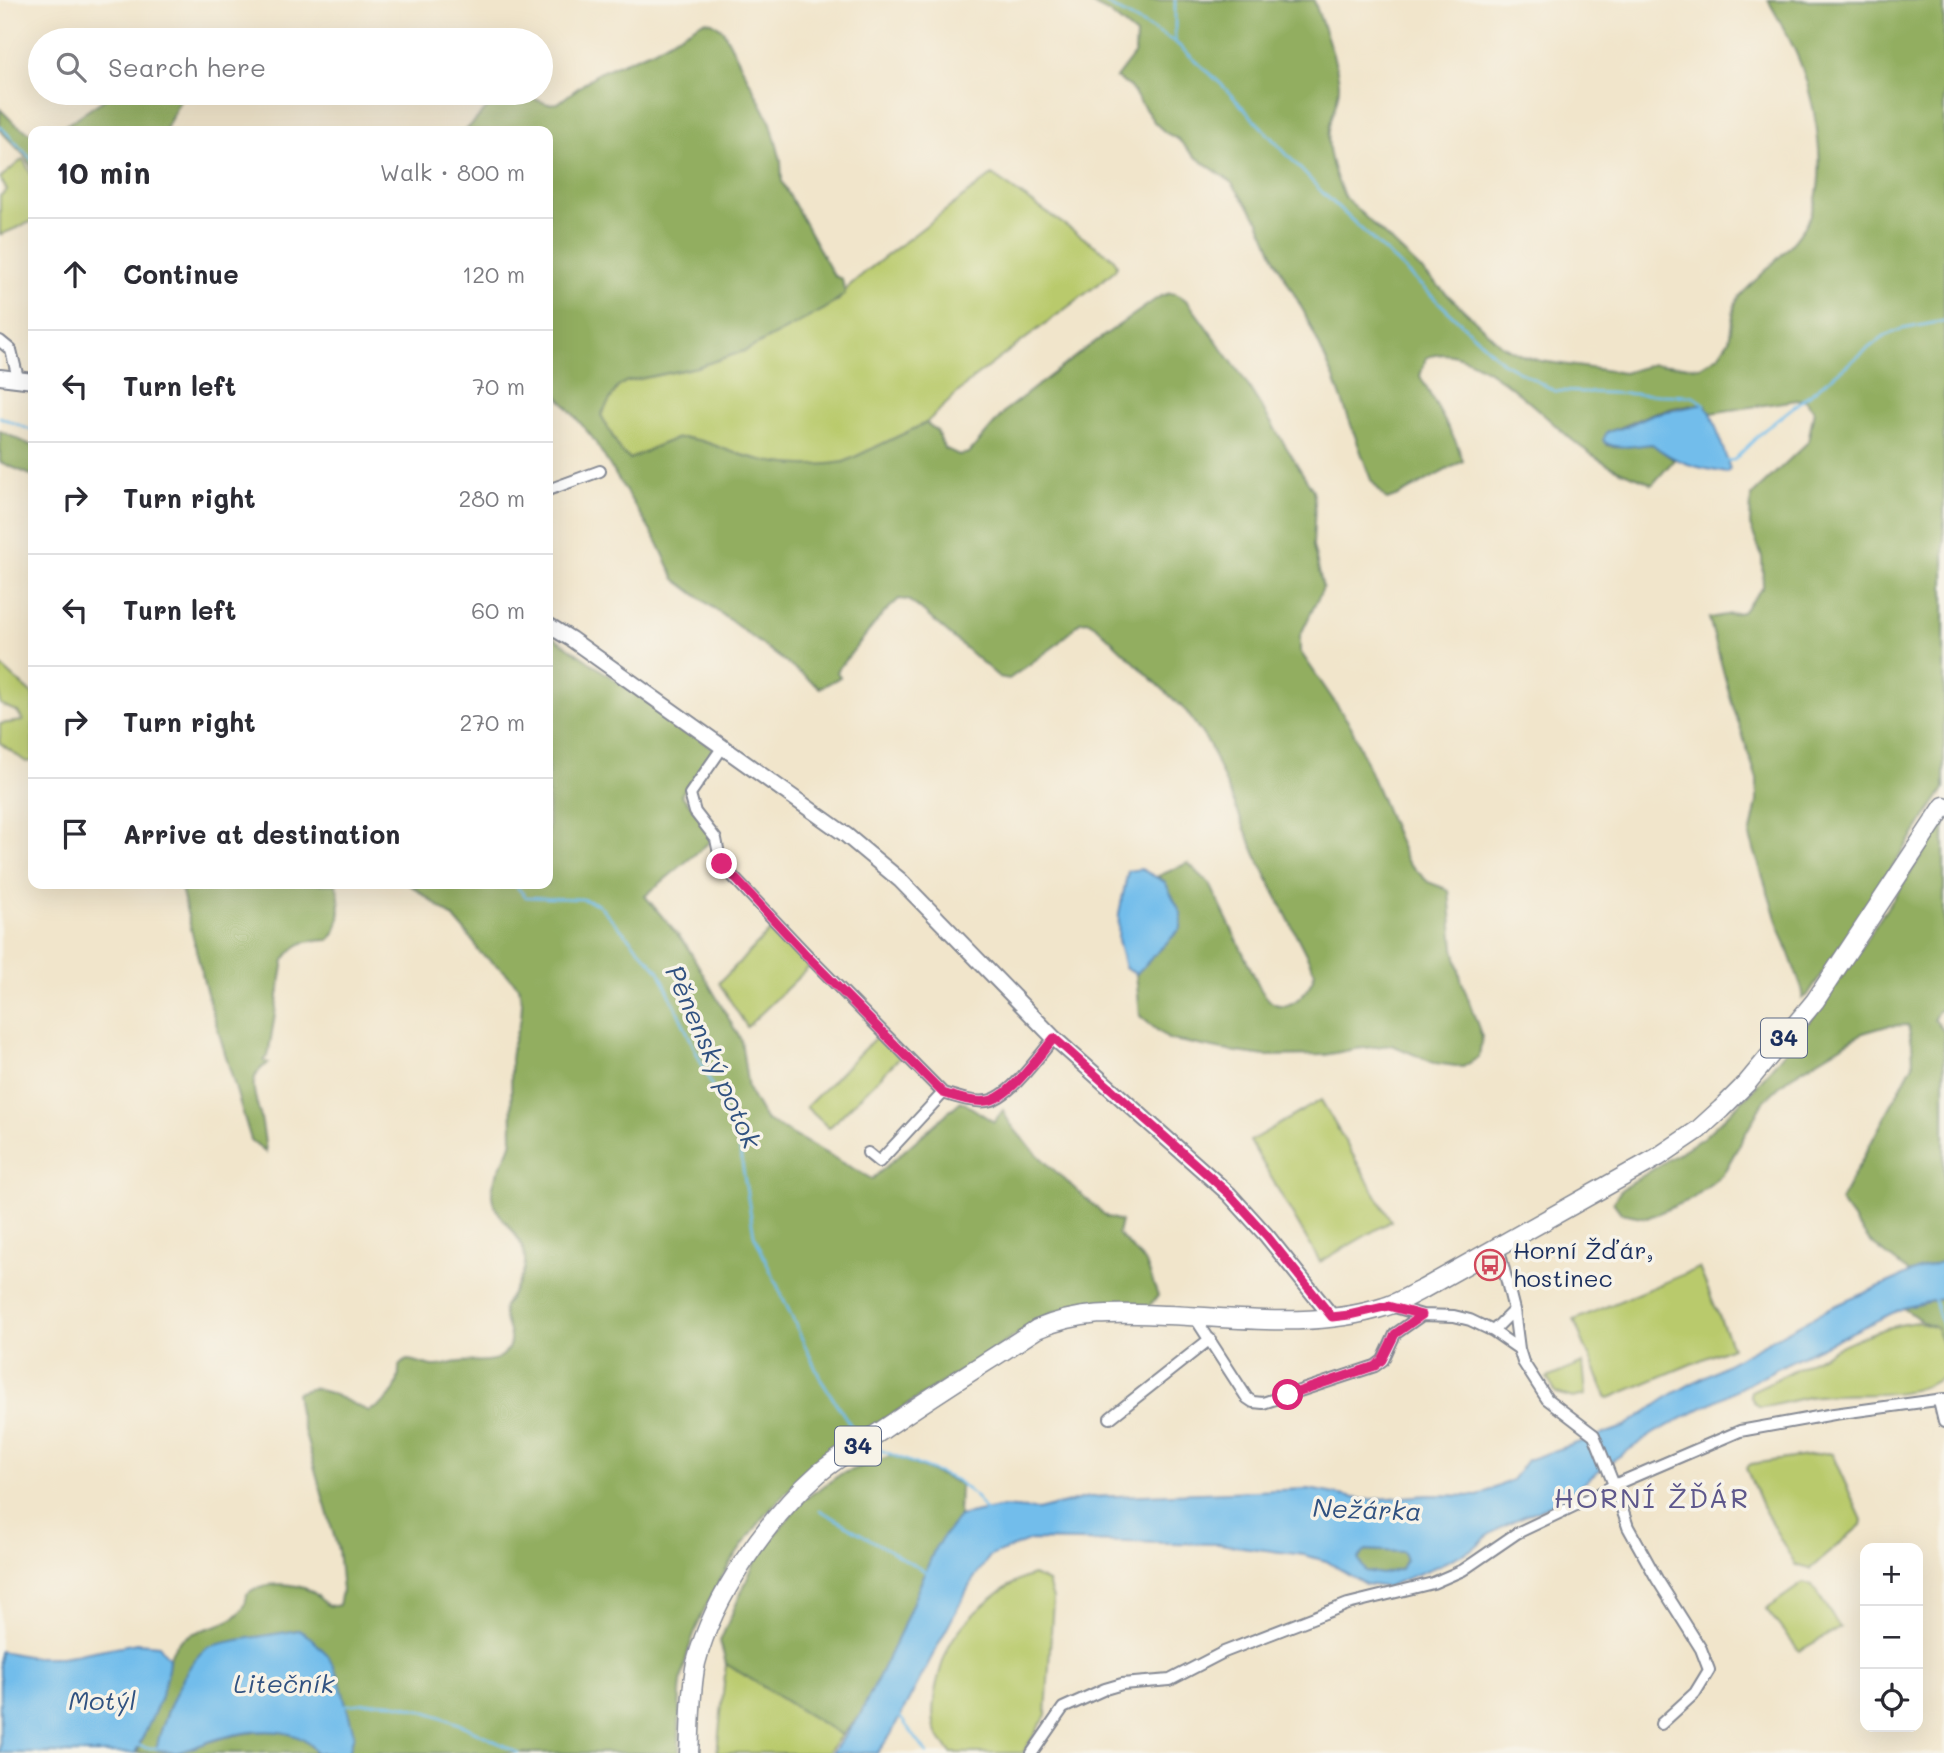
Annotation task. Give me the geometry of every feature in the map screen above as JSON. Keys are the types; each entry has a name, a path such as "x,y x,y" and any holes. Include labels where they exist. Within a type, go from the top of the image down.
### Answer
{"main road":[{"name":"34","path":"689,1753 692,1688 696,1664 716,1608 736,1575 787,1505 822,1471 1037,1329 1058,1320 1091,1313 1296,1320 1349,1315 1388,1306 1658,1157 1698,1130 1721,1109 1747,1083 1815,1001 1944,806"}],"street":[{"path":"0,341 11,350 18,378"},
{"path":"0,377 28,380"},
{"path":"553,488 600,471"},
{"path":"553,628 846,835 900,880 1054,1038 1229,1194 1267,1236 1332,1317"},
{"path":"722,748 690,794 695,812 716,839 722,864 811,960 943,1093 972,1100 987,1101 1001,1097 1054,1038"},
{"path":"867,1153 878,1162 943,1093"},
{"path":"1498,1246 1514,1310 1523,1362 1548,1399 1594,1435 1628,1527 1701,1649 1709,1670 1695,1693 1661,1724"},
{"path":"1388,1306 1422,1315 1454,1316 1493,1331 1519,1349"},
{"path":"1493,1331 1514,1310"},
{"path":"1194,1316 1247,1398 1263,1403 1375,1366 1382,1360 1395,1334 1422,1315"},
{"path":"1110,1418 1210,1339"},
{"path":"1032,1753 1063,1708 1105,1689 1170,1680 1224,1652 1348,1604 1433,1583 1463,1570 1517,1533 1595,1496 1612,1479 1740,1431 1834,1414 1942,1400 1944,1422"}],"green space":[{"path":"1084,0 1314,0 1332,51 1339,83 1328,138 1335,174 1345,198 1501,345 1541,361 1624,373 1653,364 1700,367 1718,356 1729,340 1735,304 1739,297 1790,245 1805,226 1813,209 1818,190 1819,148 1808,85 1799,59 1768,0 1944,0 1944,789 1807,996 1802,998 1803,992 1750,837 1757,802 1757,779 1731,700 1709,618 1742,612 1763,587 1762,557 1750,525 1751,496 1808,442 1814,410 1804,399 1711,413 1704,404 1691,405 1654,413 1607,432 1607,445 1614,447 1652,444 1674,460 1652,485 1612,467 1586,451 1486,369 1444,354 1426,358 1420,376 1456,442 1463,461 1387,500 1371,480 1334,378 1259,221 1231,182 1193,155 1178,139 1166,133 1155,123 1129,86 1116,78 1135,53 1136,35 1108,12"},
{"path":"704,21 712,22 723,30 771,123 781,161 782,182 834,276 842,279 845,294 825,309 747,350 697,367 625,382 617,388 601,415 621,452 630,459 668,441 688,438 767,461 805,465 831,464 844,462 926,423 937,431 944,448 959,455 969,453 1007,409 1085,349 1161,296 1173,293 1184,298 1242,376 1313,490 1313,546 1323,588 1300,636 1300,651 1351,726 1407,861 1428,882 1449,890 1454,948 1461,979 1482,1037 1479,1057 1463,1067 1434,1063 1392,1045 1325,1055 1265,1056 1168,1039 1140,1016 1136,974 1181,928 1165,882 1158,876 1188,863 1210,884 1261,990 1273,1003 1287,1005 1294,1002 1310,985 1315,972 1256,855 1209,744 1186,711 1097,627 1087,621 1080,622 1056,645 1009,679 999,677 908,600 899,599 882,615 839,668 837,672 840,677 820,688 675,579 658,543 592,437 558,396 553,382 553,126 470,126 490,105 558,103 598,73 653,50"},
{"path":"96,105 178,105 167,126 64,126"},
{"path":"0,109 28,132 28,162 24,155 0,130"},
{"path":"23,159 28,168 28,223 0,235 0,196 7,190 0,178"},
{"path":"992,175 1113,258 1117,265 1115,270 1097,285 972,379 926,423 844,463 831,465 793,465 767,461 688,438 668,441 630,459 621,452 601,415 617,388 625,382 697,367 747,350 838,301 849,286 864,273"},
{"path":"0,431 28,444 28,474 0,462"},
{"path":"553,636 714,749 681,795 718,835 645,896 687,946 741,1040 748,1089 765,1119 872,1179 961,1101 994,1122 1003,1110 1020,1136 1049,1166 1107,1217 1121,1221 1118,1234 1146,1263 1158,1296 1148,1307 1084,1307 1053,1312 818,1462 795,1483 731,1562 699,1622 681,1683 679,1753 349,1753 354,1734 298,1630 269,1636 195,1660 169,1708 159,1737 187,1750 236,1735 274,1731 291,1734 306,1741 316,1753 137,1753 172,1652 181,1640 233,1618 243,1609 247,1594 269,1585 304,1588 330,1606 339,1605 342,1591 338,1550 299,1413 296,1393 313,1388 368,1411 387,1400 395,1388 399,1366 407,1360 440,1366 456,1362 490,1361 497,1359 507,1350 510,1338 504,1306 519,1282 525,1263 521,1243 496,1209 492,1189 512,1140 511,1059 522,1002 519,987 478,951 475,943 454,918 416,889 553,889"},
{"path":"0,665 28,690 28,762 0,743 0,724 23,721 18,712 0,704"},
{"path":"1944,822 1944,1009 1938,1011 1934,1019 1944,1031 1944,1261 1910,1273 1870,1242 1840,1201 1913,1064 1908,1025 1887,1026 1863,1033 1788,1078 1763,1102 1723,1174 1692,1199 1647,1218 1621,1213 1613,1202 1622,1189 1704,1137 1754,1089 1822,1006"},
{"path":"181,889 337,889 340,913 334,934 329,940 308,941 298,945 284,960 268,1056 264,1061 269,1063 256,1074 254,1081 266,1152 251,1140 206,990"},
{"path":"773,928 809,967 747,1027 719,983"},
{"path":"878,1035 900,1057 829,1128 806,1107"},
{"path":"1321,1100 1391,1221 1320,1262 1250,1141"},
{"path":"1699,1268 1732,1347 1607,1399 1574,1320"},
{"path":"1944,1298 1944,1349 1936,1328 1903,1308"},
{"path":"1917,1322 1936,1328 1944,1349 1944,1377 1928,1385 1895,1393 1809,1397 1764,1407 1758,1405 1750,1396 1751,1391 1852,1341 1873,1332"},
{"path":"1583,1363 1586,1395 1573,1398 1556,1393 1547,1378"},
{"path":"1832,1454 1862,1520 1861,1525 1810,1569 1795,1565 1762,1506 1746,1468 1751,1464"},
{"path":"893,1455 960,1484 959,1516 935,1549 902,1629 859,1717 842,1735 726,1664 720,1641 756,1559 802,1501 841,1474"},
{"path":"1366,1550 1403,1552 1406,1559 1401,1569 1382,1574 1365,1571 1357,1559"},
{"path":"1033,1575 1048,1582 1053,1599 1046,1715 1023,1753 951,1753 936,1731 933,1709 941,1667 951,1642 981,1607 1013,1584"},
{"path":"1803,1583 1812,1585 1840,1628 1799,1651 1766,1609"},
{"path":"726,1664 842,1735 828,1753 717,1753"}],"water":[{"path":"1704,404 1711,413 1730,469 1727,473 1687,464 1652,444 1619,447 1603,440 1607,432 1653,414"},
{"path":"1141,869 1165,882 1181,913 1181,928 1136,974 1125,968 1118,940 1119,913 1128,871"},
{"name":"Nežárka","path":"1944,1261 1944,1298 1903,1308 1789,1362 1656,1432 1560,1501 1513,1521 1490,1534 1473,1549 1386,1587 1365,1584 1326,1561 1304,1555 1218,1544 1031,1540 990,1556 972,1581 890,1736 877,1753 832,1753 859,1717 902,1629 935,1548 959,1516 1003,1507 1038,1510 1089,1497 1309,1489 1365,1500 1429,1495 1478,1496 1512,1480 1527,1460 1624,1427 1674,1393 1830,1308 1919,1269","holes":["1366,1550 1403,1552 1406,1560 1401,1569 1382,1574 1365,1571 1358,1559"]},
{"name":"Litečník","path":"299,1630 328,1655 339,1678 354,1734 349,1753 316,1753 299,1737 261,1731 219,1738 177,1752 156,1749 163,1724 182,1680 190,1666 207,1648 236,1640"},
{"name":"Motýl","path":"137,1643 159,1645 169,1658 161,1694 135,1753 0,1753 0,1651 32,1657 62,1657"}],"waterway":[{"path":"1099,0 1175,42 1221,84 1322,192 1502,362 1555,391 1693,396 1704,404 1703,407"},
{"path":"1175,0 1175,42"},
{"path":"0,126 28,156"},
{"path":"1725,461 1734,460 1764,430 1884,336 1902,329 1944,321"},
{"name":"Pěnenský potok","path":"0,417 28,429"},
{"name":"Pěnenský potok","path":"519,889 526,897 582,899 598,904 659,971 739,1145 754,1235 821,1380 859,1438"},
{"path":"1934,1298 1944,1332"},
{"name":"Pěnenský potok","path":"870,1446 956,1480 976,1497 986,1512"},
{"path":"820,1510 926,1572"},
{"path":"346,1705 385,1702 407,1706 440,1716 518,1753"},
{"path":"900,1717 927,1753"},
{"path":"137,1745 158,1748"}],"place":[{"name":"Horní Žďár, hostinec","path":"1490,1265"}],"district":[{"name":"HORNÍ ŽĎÁR","path":"1652,1498"}],"route":[{"path":"722,864 811,960 943,1093 972,1100 987,1101 1001,1097 1054,1038 1229,1194 1267,1236 1332,1317 1388,1306 1422,1315 1395,1334 1388,1343 1382,1360 1375,1366 1288,1395"}]}
